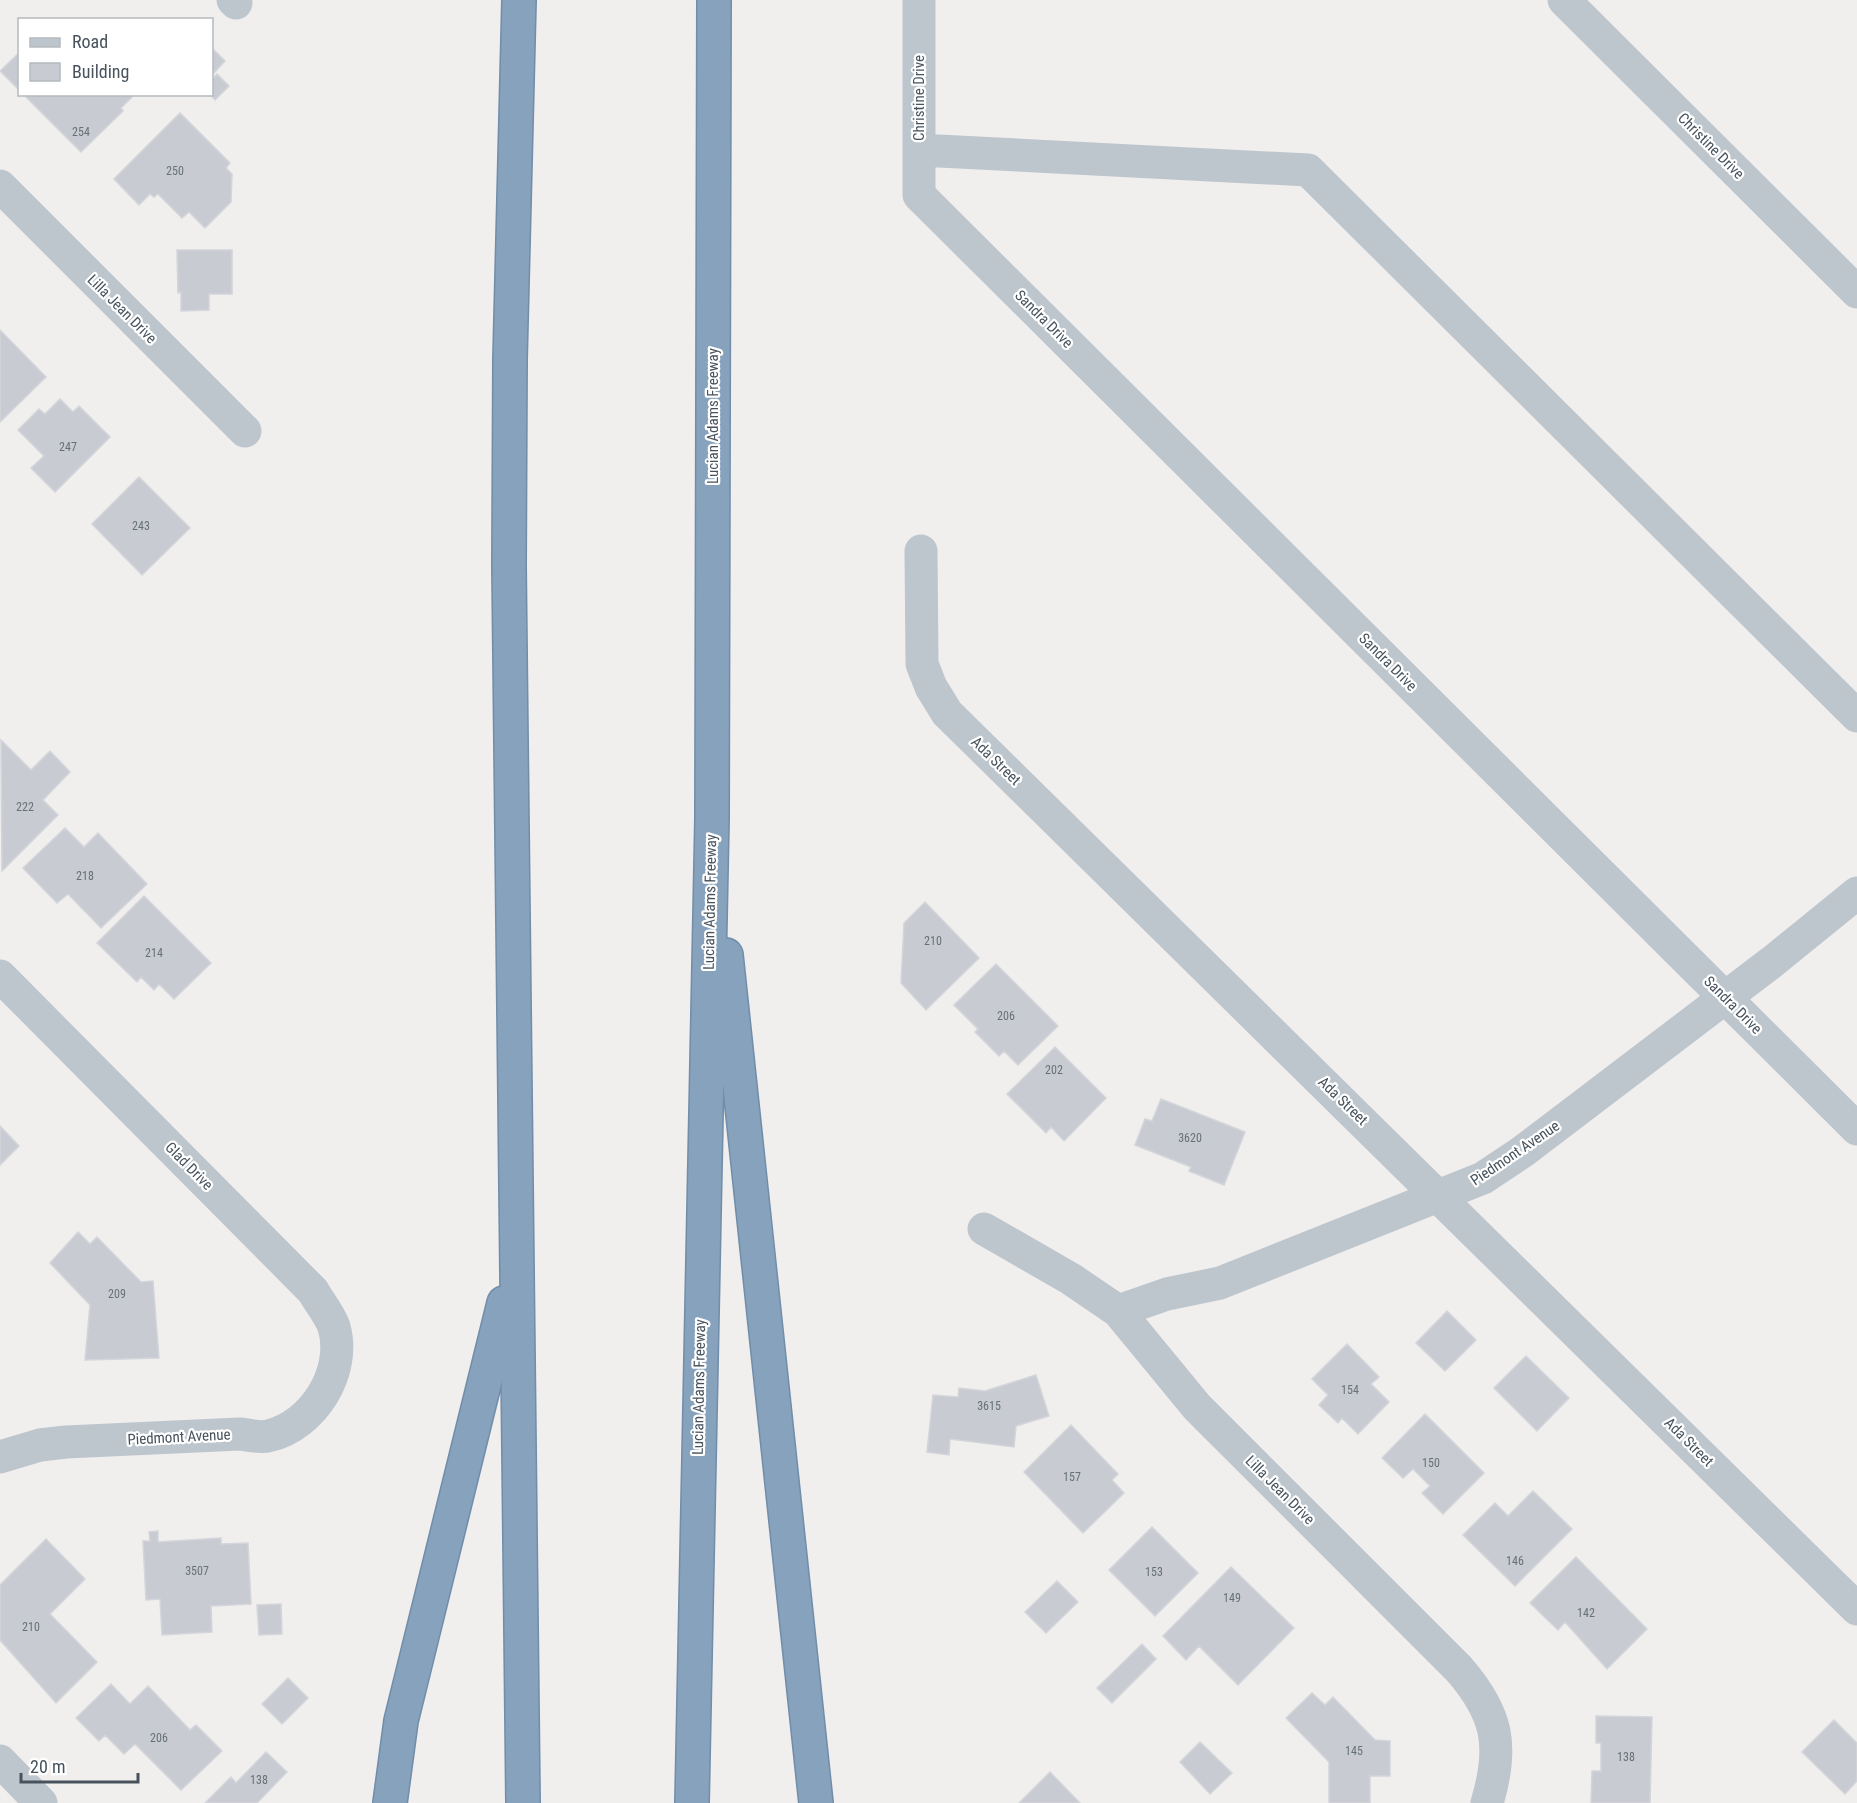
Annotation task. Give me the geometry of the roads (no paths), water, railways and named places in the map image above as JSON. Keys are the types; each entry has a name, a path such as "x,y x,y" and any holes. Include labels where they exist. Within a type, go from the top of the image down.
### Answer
{"highway":[{"path":"519,0 510,360 509,566 515,1257 523,1803"},
{"name":"Lucian Adams Freeway","path":"692,1803 712,818 714,0"},
{"path":"712,818 816,1803"},
{"path":"390,1803 401,1721 515,1257"}],"street":[{"name":"Christine Drive","path":"919,0 919,195"},
{"name":"Christine Drive","path":"1564,0 1857,292"},
{"path":"919,150 1308,170 1857,716"},
{"name":"Lilla Jean Drive","path":"0,186 245,431"},
{"name":"Sandra Drive","path":"919,195 1857,1129"},
{"name":"Ada Street","path":"921,551 922,664 931,687 947,713 1857,1609"},
{"name":"Piedmont Avenue","path":"1118,1311 1167,1294 1220,1283 1483,1178 1522,1152 1726,997 1857,893"},
{"name":"Glad Drive","path":"0,976 313,1291 333,1326 337,1350 332,1376"},
{"name":"Lilla Jean Drive","path":"984,1229 1071,1279 1118,1311 1197,1407 1477,1690 1489,1711 1496,1735 1497,1772 1487,1803"},
{"name":"Piedmont Avenue","path":"0,1457 40,1445 66,1442 240,1434 266,1437 287,1430 300,1422 315,1407 332,1376"},
{"path":"0,1761 41,1803"}]}
